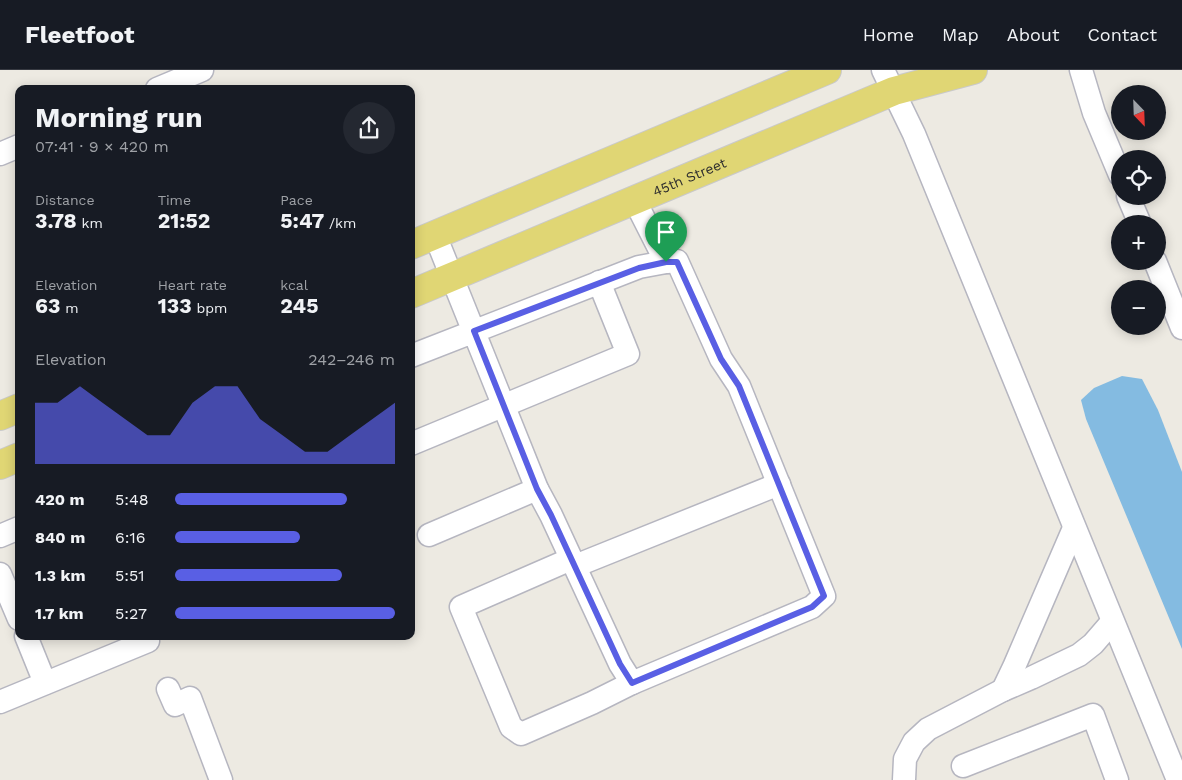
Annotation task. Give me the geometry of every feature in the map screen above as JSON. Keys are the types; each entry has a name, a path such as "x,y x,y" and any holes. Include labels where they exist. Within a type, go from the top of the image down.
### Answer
{"main road":[{"path":"423,240 828,70"},
{"name":"45th Street","path":"415,292 635,201 888,81 973,70"},
{"path":"0,416 15,410"},
{"path":"0,465 15,459"}],"street":[{"path":"166,85 202,70"},
{"path":"1082,70 1094,113 1111,154"},
{"path":"888,81 914,134 1178,780"},
{"path":"0,154 15,148"},
{"path":"635,201 666,262"},
{"path":"423,240 452,277 537,489 551,515 620,664 632,683"},
{"path":"415,354 598,282 639,268 666,262 677,262 721,359 739,386 779,484 824,596 812,607 632,683 521,734 511,727 461,607 779,484"},
{"path":"1159,270 1182,328"},
{"path":"415,442 628,354 598,282"},
{"path":"429,535 537,489"},
{"path":"1003,690 1074,528"},
{"path":"0,536 15,530"},
{"path":"0,574 15,610"},
{"path":"904,780 906,759 914,742 928,729 1003,690 1079,655 1093,644 1112,622"},
{"path":"28,640 45,684"},
{"path":"0,702 148,640"},
{"path":"168,689 175,705 190,698 221,780"},
{"path":"963,766 1093,715 1117,780"}],"water":[{"path":"1122,376 1142,379 1158,410 1182,472 1182,649 1086,419 1081,400 1094,388"}],"route":[{"path":"666,262 677,262 721,359 739,386 824,596 812,607 632,683 620,664 551,515 537,489 474,331 598,282 639,268 666,262"}]}
